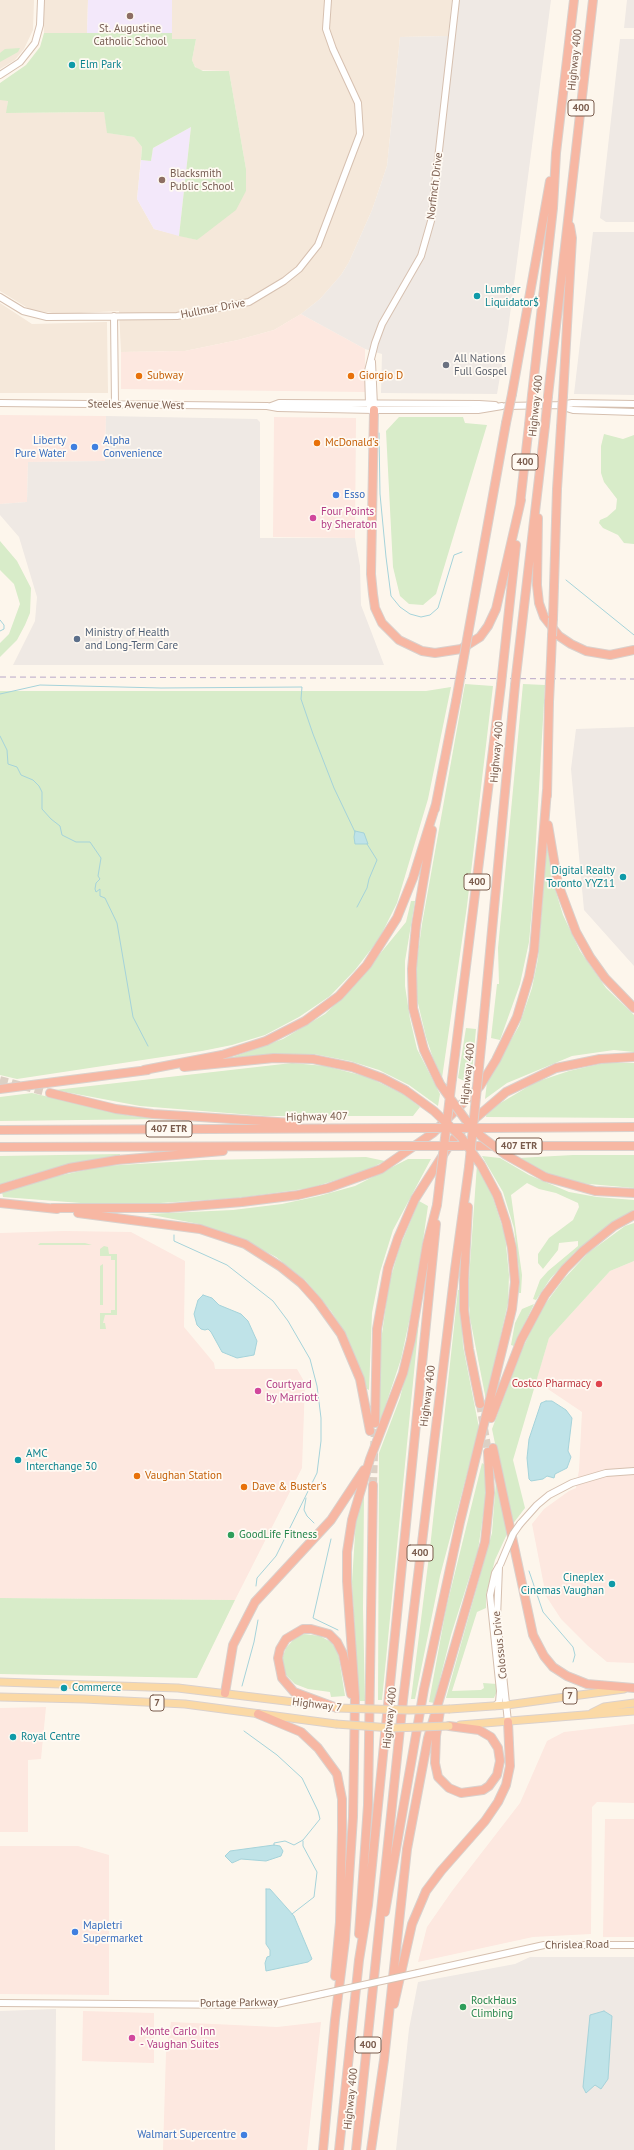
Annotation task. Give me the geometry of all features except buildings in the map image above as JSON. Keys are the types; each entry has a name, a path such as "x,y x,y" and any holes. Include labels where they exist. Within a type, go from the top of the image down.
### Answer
{"highway":[{"name":"Highway 400","path":"338,2150 359,1960 369,1897 437,1205 501,685 553,208 556,153 574,0"},
{"name":"Highway 400","path":"356,2150 379,1941 382,1888 405,1684 455,1269 469,1167 515,685 545,426 564,244 569,215 593,0"},
{"path":"556,153 436,804 416,925 412,969 413,1008 424,1050 440,1084 465,1120 482,1137 506,1155 545,1177 595,1191 634,1193"},
{"path":"53,1208 168,1208 242,1202 298,1195 328,1188 381,1169 433,1133 480,1086 499,1054 517,1017 529,977 534,951 547,790 557,489 572,238 569,215"},
{"path":"372,406 371,574 373,594 375,608 382,623 399,640 422,651 442,653 461,649 480,637 488,626 496,609 521,500"},
{"path":"537,493 539,530 537,585 539,603 544,617 559,636 586,651 610,655 634,650"},
{"path":"547,790 549,840 558,884 566,909 590,957 605,978 634,1008"},
{"path":"144,1070 222,1055 266,1041 305,1021 339,996 367,965 397,918 413,878 436,804"},
{"path":"375,1423 378,1329 381,1298 388,1268 398,1238 415,1199 452,1141 485,1108 506,1092 532,1079 556,1068 577,1062 614,1057 634,1057"},
{"path":"0,1088 144,1070 274,1058 313,1060 352,1067 382,1078 404,1090 434,1111 461,1137 481,1165 497,1196 506,1222 512,1248 514,1266 514,1297 508,1332 460,1522 424,1689 379,1941"},
{"path":"50,1093 116,1109 153,1114 337,1127"},
{"name":"Highway 407","path":"0,1130 337,1127 634,1127"},
{"path":"0,1189 69,1168 117,1160 272,1146"},
{"name":"407 ETR","path":"0,1147 634,1146"},
{"path":"469,1167 464,1310 469,1349 480,1404"},
{"path":"0,1203 53,1208 200,1228 245,1244 265,1256 301,1283 318,1302 341,1334 360,1379 370,1431"},
{"path":"323,2150 335,2020 345,1940 353,1817 356,1724 355,1676 347,1581 347,1552 352,1520 370,1459 402,1373 411,1340 428,1239 437,1205"},
{"path":"479,1450 521,1340 545,1295 565,1269 583,1251 614,1226 634,1215"},
{"path":"371,2150 384,2060 407,1849 428,1738 485,1542 490,1493 490,1450 533,1635 544,1656 553,1667 567,1676 587,1684 634,1688"},
{"path":"225,1693 233,1645 255,1602 301,1555 331,1520 370,1459"},
{"path":"359,1960 360,1906 368,1805 372,1485"},
{"path":"337,1708 294,1692 282,1678 278,1667 280,1649 286,1639 293,1634 303,1629 311,1628 329,1634 337,1642 343,1654 348,1671 352,1716 356,1724"},
{"path":"442,1689 443,1698 436,1736 434,1763 438,1777 449,1788 461,1792 483,1790 489,1786 497,1775 500,1761 498,1748 491,1737 479,1730 449,1726"},
{"path":"258,1714 301,1732 318,1748 337,1774 342,1799 342,1829 340,1922 335,1979 335,2020"},
{"path":"384,2060 412,1924 426,1891 498,1802 510,1766 508,1722"}],"main road":[{"name":"Highway 7","path":"0,1682 178,1688 337,1708 409,1710 507,1705 634,1688"},
{"name":"Highway 7","path":"0,1697 84,1698 185,1704 336,1724 392,1728 508,1722 634,1711"},
{"path":"588,1714 604,1707 634,1703"}],"street":[{"path":"0,76 20,62 35,43 40,25 40,0"},
{"name":"Hullmar Drive","path":"0,297 23,311 39,316 192,315 249,302 284,281 299,269 318,245 359,140 360,131 357,100 328,36 326,23 328,0"},
{"name":"Norfinch Drive","path":"372,406 372,360 375,343 382,324 421,256 429,229 456,0"},
{"path":"114,316 115,404"},
{"name":"Steeles Avenue West","path":"0,403 271,406 279,403 323,406 372,406 478,410 502,406 558,405 572,403 634,404"},
{"name":"Steeles Avenue West","path":"558,405 574,410 634,412"},
{"name":"Colossus Drive","path":"508,1722 507,1705 503,1690 496,1606 499,1566 513,1534 520,1524 545,1498 572,1482 606,1473 634,1471"},
{"name":"Colossus Drive","path":"495,1706 499,1702 503,1690"},
{"name":"Chrislea Road","path":"520,1949 544,1945 634,1945"},
{"name":"Portage Parkway","path":"0,2003 277,2004 520,1949"}],"shaded area":[{"path":"0,0 34,0 33,30 24,49 15,60 0,69"},
{"path":"43,0 88,0 87,34 44,33"},
{"name":"St. Augustine Catholic School","path":"88,0 172,0 172,33 87,34"},
{"path":"172,0 452,0 448,36 400,37 387,166 372,210 349,262 341,275 320,299 301,314 274,330 238,340 185,351 121,352 119,311 60,314 31,310 0,291 0,100 8,100 7,113 104,112 108,133 134,137 142,147 137,199 154,229 197,240 246,191 246,169 229,71 198,70 192,60 196,39 171,39"},
{"path":"452,0 551,0 508,330 497,394 381,393 382,354 365,349 301,314 320,299 341,275 349,262 372,210 387,166 400,37 448,36"},
{"path":"627,0 634,0 634,28 624,28"},
{"path":"620,39 634,39 634,222 606,222 600,218"},
{"name":"Blacksmith Public School","path":"191,127 179,236 154,229 137,199 141,160 151,161 153,148"},
{"path":"593,232 634,232 634,395 574,394"},
{"path":"0,303 32,324 107,322 108,393 0,393"},
{"path":"301,314 365,349 365,392 121,389 121,352 185,351 238,340 274,330"},
{"path":"0,415 106,416 105,461 28,462 27,502 0,504"},
{"path":"106,416 257,419 260,422 260,538 355,538 360,566 361,605 384,665 13,665 35,621 37,597 19,537 0,515 0,504 27,502 28,462 105,461"},
{"path":"274,417 356,418 355,538 273,537"},
{"path":"634,727 634,966 584,910 571,769 576,729"},
{"path":"64,1231 131,1232 185,1261 184,1327 214,1363 215,1369 297,1369 305,1383 302,1468 235,1600 0,1598 0,1233"},
{"path":"634,1261 634,1663 607,1662 588,1646 561,1619 546,1596 532,1524 544,1509 569,1491 576,1488 579,1470 582,1412 536,1381 549,1338 610,1271"},
{"path":"46,1707 41,1759 28,1760 28,1832 0,1832 0,1708"},
{"path":"634,1724 634,1803 597,1802 592,1807 591,1934 533,1937 418,1962 427,1927 452,1891 520,1803 547,1741 564,1732"},
{"path":"605,1819 634,1819 634,1937 603,1937"},
{"path":"0,1846 78,1846 109,1855 109,1995 0,1994"},
{"path":"530,1957 634,1957 634,2150 396,2150 409,2029 418,1982 515,1964"},
{"path":"56,2009 55,2150 0,2150 0,2011"},
{"path":"83,2011 154,2013 154,2063 82,2061"},
{"path":"171,2022 277,2027 321,2022 307,2150 163,2150 166,2053"}],"green space":[{"path":"44,33 172,33 172,39 196,39 192,60 195,67 203,71 229,71 246,169 246,191 236,210 197,240 179,236 191,127 153,148 151,161 141,160 142,147 134,137 107,133 104,112 6,113 8,101 0,100 0,83 26,65 40,47"},
{"path":"20,48 18,52 0,62 0,53 5,49"},
{"path":"399,417 463,417 465,423 487,425 436,594 423,605 409,604 400,596 393,567 386,431"},
{"path":"604,434 623,439 634,435 634,544 624,543 618,535 603,528 599,523 600,520 607,517 616,509 617,499 604,482 601,473 601,446"},
{"path":"0,541 17,561 31,588 30,613 25,625 17,640 0,657 0,643 9,634 20,604 14,584 0,570"},
{"path":"465,684 493,686 467,906 442,1078 426,1037 417,999 416,969 422,924"},
{"path":"523,684 545,685 532,909 529,942 520,984 500,1040 491,1038 497,984 499,984 498,948"},
{"path":"451,687 428,799 397,903 379,939 355,970 330,996 299,1017 265,1035 232,1045 202,1051 17,1079 0,1075 0,691 426,691"},
{"path":"547,846 552,879 563,915 580,951 606,988 634,1015 634,1052 614,1050 572,1056 507,1083 485,1099 487,1082 519,1026 532,988 538,959"},
{"path":"411,901 415,901 405,961 405,986 410,1019 417,1049 440,1094 438,1106 409,1085 379,1070 350,1061 314,1054 272,1054 230,1058 283,1039 325,1014 352,988 406,922"},
{"path":"466,1028 476,1029 471,1084 458,1078"},
{"path":"292,1063 325,1066 368,1077 403,1094 420,1107 413,1116 265,1116 140,1106 55,1090"},
{"path":"604,1063 634,1063 634,1118 486,1117 487,1111 536,1082 569,1071"},
{"path":"32,1093 130,1116 163,1119 0,1121 0,1097"},
{"path":"120,1154 120,1158 87,1162 51,1169 10,1181 0,1186 0,1156"},
{"path":"573,1155 634,1155 634,1188 578,1183 546,1173 518,1158"},
{"path":"482,1156 500,1158 529,1175 569,1192 597,1197 634,1200 634,1210 610,1224 574,1253 550,1279 536,1300 533,1299 540,1280 548,1271 578,1246 578,1241 559,1243 558,1250 543,1269 538,1263 538,1254 549,1238 573,1220 579,1207 578,1203 556,1193 539,1189 527,1183 511,1195 522,1275 521,1293 519,1293 519,1271 514,1228 503,1192"},
{"path":"366,1157 385,1161 367,1170 311,1188 237,1198 160,1203 81,1203 3,1197 2,1192 53,1177 104,1166 205,1160"},
{"path":"408,1159 431,1159 393,1230 380,1272 372,1313 369,1390 367,1389 347,1336 331,1311 305,1280 276,1257 242,1239 199,1224 147,1214 233,1210 282,1204 355,1186"},
{"path":"477,1164 493,1193 492,1195 505,1235 509,1275 508,1303 486,1400 470,1318 468,1293"},
{"path":"419,1201 428,1206 416,1289 401,1359 381,1419 379,1419 381,1341 389,1284 399,1249"},
{"path":"634,1223 634,1261 610,1271 549,1338 513,1460 525,1508 512,1525 492,1429 521,1352 540,1311 563,1280 588,1253 625,1226"},
{"path":"40,1243 85,1243 92,1245 38,1245"},
{"path":"104,1246 108,1247 109,1254 117,1254 117,1315 105,1315 103,1323 105,1323 106,1329 100,1329 100,1313 111,1313 111,1310 115,1310 115,1260 111,1260 111,1256 100,1256 100,1249"},
{"path":"103,1264 103,1305 100,1305 100,1266"},
{"path":"458,1290 460,1290 463,1346 479,1428 440,1576 415,1699 411,1699 430,1548"},
{"path":"534,1304 514,1346 511,1345 515,1323 522,1309"},
{"path":"419,1321 382,1700 378,1700 379,1453 400,1398"},
{"path":"482,1463 485,1465 486,1475 485,1502 478,1550 451,1635 434,1703 429,1702 446,1609"},
{"path":"496,1480 507,1534 495,1560 486,1595 486,1608 477,1612 452,1691 481,1690 484,1688 483,1683 497,1684 497,1691 494,1698 446,1698 492,1533"},
{"path":"364,1494 363,1609 365,1701 359,1701 352,1582 356,1519"},
{"path":"0,1598 235,1600 197,1678 0,1674"},
{"path":"304,1634 320,1636 331,1642 338,1652 345,1696 331,1697 330,1692 308,1689 295,1684 284,1673 281,1662 286,1648 294,1639"}],"water":[{"path":"355,831 364,833 368,844 355,844"},
{"path":"203,1295 212,1298 219,1305 241,1314 248,1321 257,1341 254,1355 237,1358 222,1352 211,1332 208,1329 201,1329 197,1325 194,1314 198,1300"},
{"path":"552,1401 566,1410 572,1418 568,1451 571,1457 567,1468 555,1474 554,1478 547,1476 543,1479 531,1481 529,1479 527,1458 529,1439 541,1403"},
{"path":"274,1845 280,1846 283,1851 281,1856 266,1861 241,1859 232,1863 225,1856 230,1851"},
{"path":"266,1889 270,1889 294,1916 312,1959 308,1962 266,1971 265,1963 267,1957 270,1956 270,1950 266,1944"},
{"path":"604,2011 612,2016 608,2079 601,2089 595,2085 586,2093 583,2087 590,2015"}],"waterway":[{"path":"379,433 380,494 391,596 400,607 410,614 421,617 430,615 438,608 454,555 462,552"},
{"path":"566,580 634,635"},
{"path":"0,620 4,625 4,629 0,631"},
{"path":"0,694 40,685 161,688 302,687 301,699 313,734 334,788 355,832"},
{"path":"0,736 7,750 8,764 17,767 21,775 33,780 39,786 42,792 42,809 60,826 62,835 76,842 90,842 101,858 98,876 100,879 96,883 95,889 96,892 100,889 100,896 105,898 117,923 133,1017 148,1046"},
{"path":"357,907 367,888 377,860 367,844"},
{"path":"174,1235 174,1241 227,1265 273,1301 288,1321 310,1359 317,1386 321,1418 321,1441 317,1473 276,1556 257,1578 256,1586"},
{"path":"306,1498 304,1510 307,1516 314,1523"},
{"path":"331,1539 313,1618 338,1630"},
{"path":"529,1571 543,1612 573,1647 575,1655 573,1662"},
{"path":"242,1686 254,1642 258,1620"},
{"path":"244,1731 277,1755 302,1778 318,1811 320,1819 303,1840 294,1845 285,1841 274,1843 274,1845"},
{"path":"292,1914 314,1897 317,1872 303,1846 303,1841"}],"tunnel":[{"path":"0,1080 50,1093"},
{"path":"480,1404 488,1452"},
{"path":"373,1485 375,1423"}],"railway":[{"path":"0,677 634,679"}],"place":[{"name":"St. Augustine Catholic School","path":"130,16"},
{"name":"Elm Park","path":"72,65"},
{"name":"Blacksmith Public School","path":"162,180"},
{"name":"Lumber Liquidator$","path":"477,296"},
{"name":"All Nations Full Gospel","path":"446,365"},
{"name":"Subway","path":"139,376"},
{"name":"Giorgio D","path":"351,376"},
{"name":"McDonald's","path":"317,443"},
{"name":"Liberty Pure Water","path":"74,447"},
{"name":"Alpha Convenience","path":"95,447"},
{"name":"Esso","path":"336,495"},
{"name":"Four Points by Sheraton","path":"313,518"},
{"name":"Ministry of Health and Long-Term Care","path":"77,639"},
{"name":"Digital Realty Toronto YYZ11","path":"623,877"},
{"name":"Costco Pharmacy","path":"599,1384"},
{"name":"Courtyard by Marriott","path":"258,1391"},
{"name":"AMC Interchange 30","path":"18,1460"},
{"name":"Vaughan Station","path":"137,1476"},
{"name":"Dave & Buster's","path":"244,1487"},
{"name":"GoodLife Fitness","path":"231,1535"},
{"name":"Cineplex Cinemas Vaughan","path":"612,1584"},
{"name":"Commerce","path":"64,1688"},
{"name":"Royal Centre","path":"13,1737"},
{"name":"Mapletri Supermarket","path":"75,1932"},
{"name":"RockHaus Climbing","path":"463,2007"},
{"name":"Monte Carlo Inn - Vaughan Suites","path":"132,2038"},
{"name":"Walmart Supercentre","path":"244,2135"}]}
